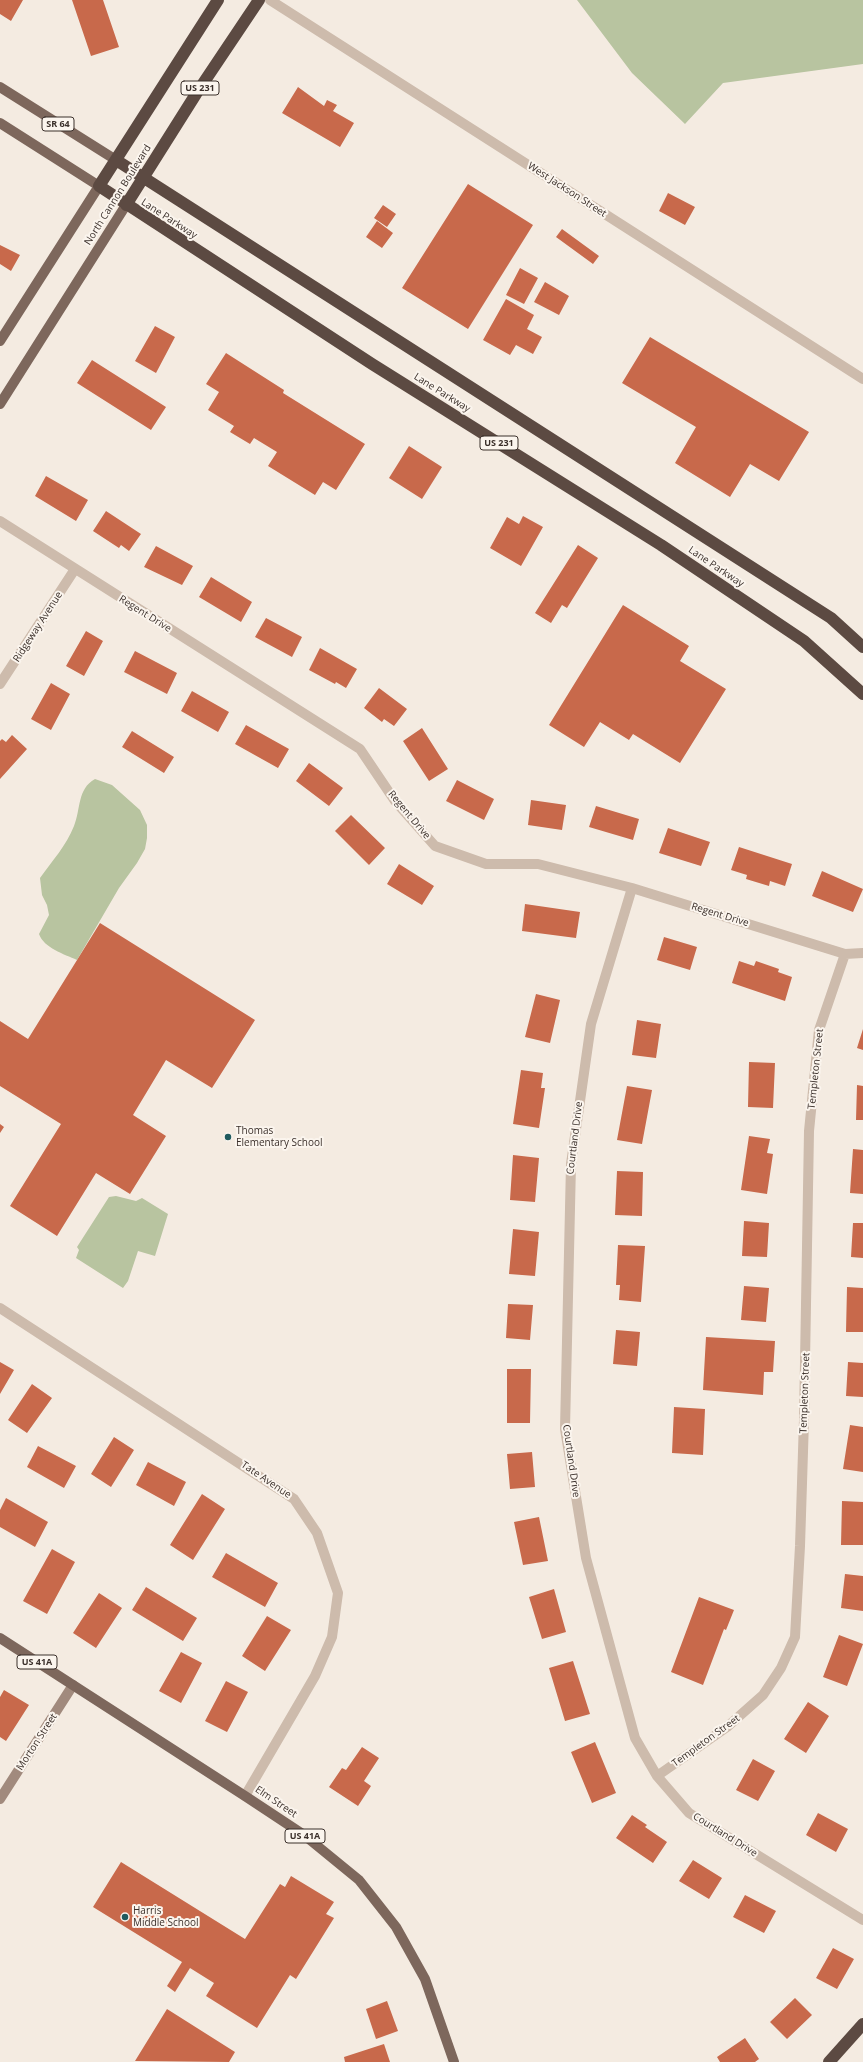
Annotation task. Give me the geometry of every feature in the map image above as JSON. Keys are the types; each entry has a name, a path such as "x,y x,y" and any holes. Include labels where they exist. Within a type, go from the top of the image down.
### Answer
{"highway":[{"name":"North Cannon Boulevard","path":"99,186 218,0"},
{"name":"North Cannon Boulevard","path":"126,205 142,177 259,0"},
{"name":"Lane Parkway","path":"116,160 826,614 863,647"},
{"name":"Lane Parkway","path":"99,186 126,205 385,372 661,545 804,641 863,694"},
{"path":"829,2062 863,2024"}],"main road":[{"name":"Lane Parkway","path":"0,87 116,160"},
{"name":"Lane Parkway","path":"0,123 99,186"},
{"name":"North Cannon Boulevard","path":"0,341 99,186"},
{"name":"North Cannon Boulevard","path":"0,404 126,205"},
{"name":"Elm Street","path":"0,1638 304,1835 359,1880 396,1927 425,1979 454,2062"}],"street":[{"name":"West Jackson Street","path":"270,0 863,379"},
{"name":"Regent Drive","path":"0,521 360,749 395,801 435,846 486,864 538,864 632,888 845,954 863,953"},
{"name":"Ridgeway Avenue","path":"0,684 75,569"},
{"name":"Courtland Drive","path":"632,888 591,1024 571,1164 565,1429 586,1558 635,1738 657,1776 689,1813 863,1920"},
{"name":"Templeton Street","path":"657,1776 727,1727 763,1695 781,1668 795,1637 800,1546 804,1420 809,1131 819,1030 845,954"},
{"name":"Tate Avenue","path":"0,1308 294,1499 318,1533 338,1593 332,1637 315,1676 246,1796"},
{"name":"Morton Street","path":"0,1799 73,1685"}],"green space":[{"path":"577,0 863,0 863,64 723,83 685,124 632,73"},
{"path":"95,779 112,785 140,810 147,825 147,838 145,849 137,863 119,888 77,960 50,947 45,943 39,934 49,915 47,905 42,895 40,878 67,840 76,820 82,794 89,783"},
{"path":"116,1196 136,1201 142,1198 168,1214 155,1256 138,1251 128,1281 123,1288 76,1258 79,1250 77,1247 109,1197"}],"building":[{"path":"0,0 23,0 11,21 0,14"},
{"path":"72,0 103,0 119,47 91,56"},
{"path":"298,87 324,106 327,100 337,105 333,111 354,123 340,147 282,113"},
{"path":"468,184 533,225 468,329 402,288"},
{"path":"668,193 695,207 685,225 659,211"},
{"path":"383,205 396,214 387,227 374,218"},
{"path":"377,221 393,233 382,248 366,237"},
{"path":"562,229 599,256 593,264 556,237"},
{"path":"0,245 20,255 11,271 0,264"},
{"path":"520,268 538,278 524,304 506,295"},
{"path":"545,282 569,296 559,315 534,302"},
{"path":"506,299 534,315 527,329 542,337 533,354 516,345 510,355 483,340"},
{"path":"155,326 175,337 156,373 135,361"},
{"path":"650,337 809,432 779,481 750,464 730,497 675,463 696,427 622,383"},
{"path":"226,353 284,390 283,393 365,444 336,490 323,482 315,495 268,466 277,452 254,438 250,444 230,432 234,426 208,410 219,392 206,384"},
{"path":"92,360 166,407 151,430 77,383"},
{"path":"409,446 442,467 422,499 389,478"},
{"path":"46,476 88,500 76,521 35,496"},
{"path":"106,511 141,534 129,551 121,545 119,548 93,531"},
{"path":"523,516 543,527 521,566 490,548 507,517 519,524"},
{"path":"578,545 598,558 567,608 562,605 551,623 535,613"},
{"path":"156,546 193,566 182,585 144,567"},
{"path":"211,577 252,602 241,622 199,597"},
{"path":"623,605 689,646 680,661 726,689 680,763 633,734 629,740 600,722 584,747 549,725"},
{"path":"266,618 302,637 292,657 255,637"},
{"path":"86,631 103,641 84,676 66,666"},
{"path":"320,648 357,669 346,688 336,682 335,684 309,670"},
{"path":"135,651 177,673 167,694 124,672"},
{"path":"51,683 70,694 51,730 31,719"},
{"path":"379,688 407,709 394,726 384,719 382,722 364,708"},
{"path":"192,691 229,712 218,732 181,711"},
{"path":"246,725 289,749 278,768 235,744"},
{"path":"422,728 448,769 429,781 403,741"},
{"path":"132,731 174,757 164,773 122,747"},
{"path":"12,735 27,749 0,779 0,741 2,739 6,742"},
{"path":"309,763 343,788 329,806 296,781"},
{"path":"457,780 494,799 484,820 446,801"},
{"path":"531,800 566,805 562,830 528,825"},
{"path":"596,806 639,819 633,840 589,827"},
{"path":"351,815 385,848 369,865 335,831"},
{"path":"668,828 710,842 701,866 659,853"},
{"path":"739,847 792,864 785,886 770,881 769,886 746,879 747,875 731,870"},
{"path":"399,864 434,886 422,905 387,884"},
{"path":"822,871 863,889 853,912 812,896"},
{"path":"525,904 580,912 576,938 522,931"},
{"path":"100,923 255,1020 212,1088 166,1060 133,1115 166,1136 130,1194 96,1173 57,1236 10,1206 61,1124 0,1086 0,1021 28,1039"},
{"path":"664,937 697,947 690,970 657,960"},
{"path":"739,961 754,966 756,961 779,969 778,972 792,977 785,1001 732,983"},
{"path":"536,994 560,1000 550,1043 525,1037"},
{"path":"637,1020 661,1024 656,1058 632,1055"},
{"path":"863,1029 863,1050 857,1048"},
{"path":"749,1062 775,1063 773,1108 748,1107"},
{"path":"521,1070 543,1073 541,1088 545,1088 539,1128 513,1124"},
{"path":"857,1085 863,1086 863,1120 856,1120"},
{"path":"627,1086 652,1090 642,1144 617,1140"},
{"path":"0,1124 4,1127 0,1133"},
{"path":"749,1136 770,1139 767,1153 773,1154 767,1194 741,1190"},
{"path":"853,1149 863,1150 863,1194 850,1193"},
{"path":"513,1155 539,1158 535,1202 510,1200"},
{"path":"617,1171 643,1172 642,1216 615,1215"},
{"path":"744,1221 769,1223 767,1257 742,1256"},
{"path":"853,1223 863,1223 863,1258 851,1257"},
{"path":"513,1229 539,1232 535,1276 509,1274"},
{"path":"618,1245 645,1246 641,1302 619,1300 620,1285 616,1285"},
{"path":"744,1286 769,1288 766,1322 741,1320"},
{"path":"847,1287 863,1288 863,1332 846,1332"},
{"path":"508,1304 533,1305 530,1340 506,1338"},
{"path":"616,1330 640,1332 637,1366 613,1364"},
{"path":"706,1337 775,1341 773,1372 764,1372 763,1395 703,1390"},
{"path":"0,1362 14,1370 0,1394"},
{"path":"848,1362 863,1363 863,1397 846,1396"},
{"path":"507,1369 531,1369 530,1423 507,1423"},
{"path":"32,1384 52,1398 27,1433 8,1420"},
{"path":"674,1407 705,1409 703,1455 672,1453"},
{"path":"850,1425 863,1427 863,1472 843,1469"},
{"path":"114,1437 134,1450 111,1487 91,1474"},
{"path":"38,1446 76,1466 64,1488 27,1467"},
{"path":"532,1452 535,1487 510,1489 507,1454"},
{"path":"148,1462 186,1482 174,1506 136,1485"},
{"path":"202,1494 225,1509 193,1560 170,1545"},
{"path":"6,1498 48,1522 35,1547 0,1527 0,1510"},
{"path":"842,1501 863,1502 863,1545 841,1545"},
{"path":"539,1517 548,1561 523,1565 514,1522"},
{"path":"52,1549 75,1562 47,1614 23,1601"},
{"path":"226,1553 278,1583 265,1607 212,1577"},
{"path":"845,1574 863,1576 863,1611 841,1608"},
{"path":"146,1587 197,1618 183,1641 132,1610"},
{"path":"554,1589 566,1632 542,1639 529,1597"},
{"path":"99,1593 122,1608 96,1648 73,1633"},
{"path":"699,1597 734,1610 726,1630 724,1629 703,1685 671,1672"},
{"path":"267,1616 291,1630 265,1671 242,1656"},
{"path":"839,1635 863,1644 847,1686 823,1677"},
{"path":"181,1652 202,1663 181,1703 159,1691"},
{"path":"573,1661 590,1714 565,1721 549,1668"},
{"path":"226,1681 248,1692 227,1732 205,1721"},
{"path":"4,1690 29,1705 6,1741 0,1737 0,1697"},
{"path":"808,1702 829,1716 806,1753 784,1739"},
{"path":"595,1742 616,1793 592,1803 571,1752"},
{"path":"362,1747 379,1758 364,1781 371,1786 358,1806 329,1787 342,1768 346,1770"},
{"path":"753,1759 775,1771 758,1801 736,1790"},
{"path":"818,1813 848,1829 836,1852 806,1835"},
{"path":"632,1815 647,1825 645,1827 667,1842 653,1863 616,1838"},
{"path":"693,1860 722,1878 709,1899 679,1881"},
{"path":"121,1862 245,1939 280,1884 285,1887 291,1876 334,1902 326,1914 334,1918 296,1979 290,1975 257,2028 206,1996 214,1983 190,1968 175,1992 167,1986 182,1962 93,1907"},
{"path":"745,1895 776,1911 764,1933 733,1917"},
{"path":"833,1948 854,1959 837,1989 816,1978"},
{"path":"795,1998 812,2015 787,2039 770,2022"},
{"path":"387,2001 398,2031 376,2039 366,2009"},
{"path":"167,2009 235,2052 229,2062 135,2061"},
{"path":"745,2038 759,2059 755,2062 720,2062 717,2057"},
{"path":"384,2044 390,2062 345,2062 344,2057"}],"place":[{"name":"Thomas Elementary School","path":"228,1137"},
{"name":"Harris Middle School","path":"125,1917"}]}
